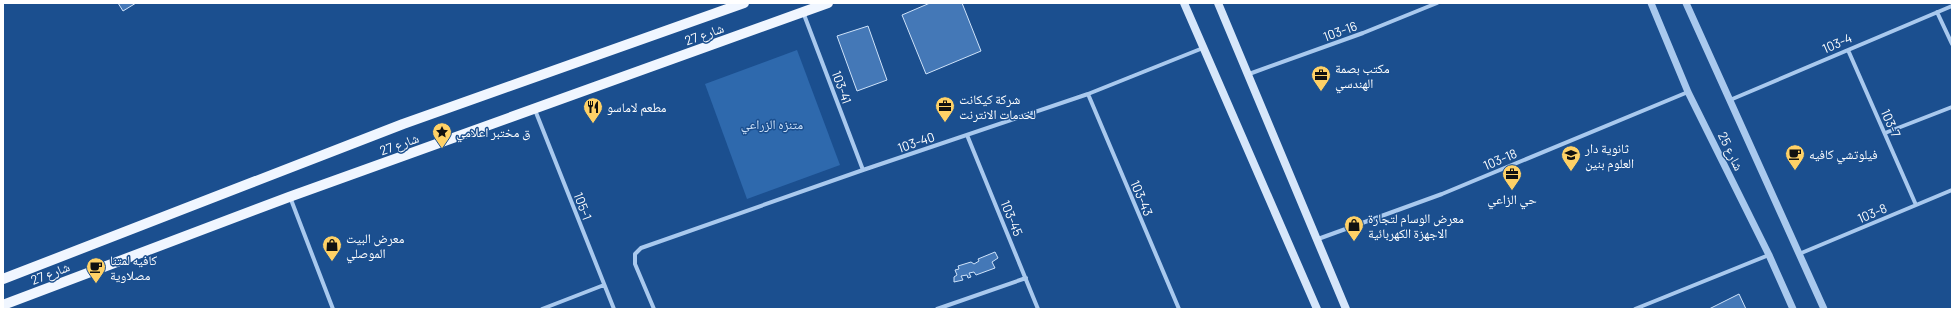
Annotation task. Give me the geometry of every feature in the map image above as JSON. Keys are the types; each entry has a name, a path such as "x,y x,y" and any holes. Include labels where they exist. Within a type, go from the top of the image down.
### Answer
{"main road":[{"name":"شارع 27","path":"3,279 404,124 744,3"},
{"name":"شارع 27","path":"3,305 290,197 828,3"},
{"path":"1184,3 1317,309"},
{"path":"1218,3 1346,309"}],"street":[{"name":"103-16","path":"1249,74 1363,33 1437,3"},
{"name":"شارع 25","path":"1651,3 1688,92 1769,255 1793,309"},
{"name":"شارع 25","path":"1686,3 1824,309"},
{"name":"103-4","path":"1730,100 1952,6"},
{"name":"103-41","path":"803,12 863,170"},
{"path":"1937,12 1952,44"},
{"name":"103-40","path":"654,309 636,264 635,254 641,248 863,170 1088,94 1204,48"},
{"name":"103-7","path":"1848,50 1916,205"},
{"name":"103-18","path":"1318,239 1442,194 1688,92"},
{"name":"103-43","path":"1088,94 1179,309"},
{"path":"1885,133 1952,107"},
{"name":"105-1","path":"535,109 614,309"},
{"name":"103-45","path":"967,135 1038,309"},
{"name":"103-8","path":"1799,254 1952,190"},
{"path":"290,197 333,309"},
{"path":"1635,309 1769,255"},
{"path":"937,309 1026,278"},
{"path":"542,309 604,285"}],"green space":[{"name":"متنزه الزراعي","path":"797,50 840,165 747,199 705,84"}],"building":[{"path":"118,3 136,3 123,11"},
{"path":"930,3 962,3 981,51 926,74 902,15"},
{"path":"868,26 887,80 857,91 837,36"},
{"path":"995,252 998,258 992,262 995,268 976,275 974,272 969,273 971,277 968,278 967,275 961,276 963,280 954,282 954,277 957,275 955,270 959,269 958,266 971,262 974,264 979,261 978,259"},
{"path":"1739,294 1746,309 1709,309"}],"place":[{"name":"مكتب بصمة الهندسي","path":"1321,92"},
{"name":"شركة كيكانت لخدمات الانترنت","path":"945,123"},
{"name":"مطعم لاماسو","path":"593,124"},
{"name":"ق مختبر اعلامي","path":"442,149"},
{"name":"فيلوتشي كافيه","path":"1795,171"},
{"name":"ثانوية دار العلوم بنين","path":"1571,172"},
{"name":"حي الزاعي","path":"1512,191"},
{"name":"معرض الوسام لتجارة الاجهزة الكهربائية","path":"1354,242"},
{"name":"معرض البيت الموصلي","path":"332,262"},
{"name":"كافيه لمتنا مصلاوية","path":"96,284"}]}
